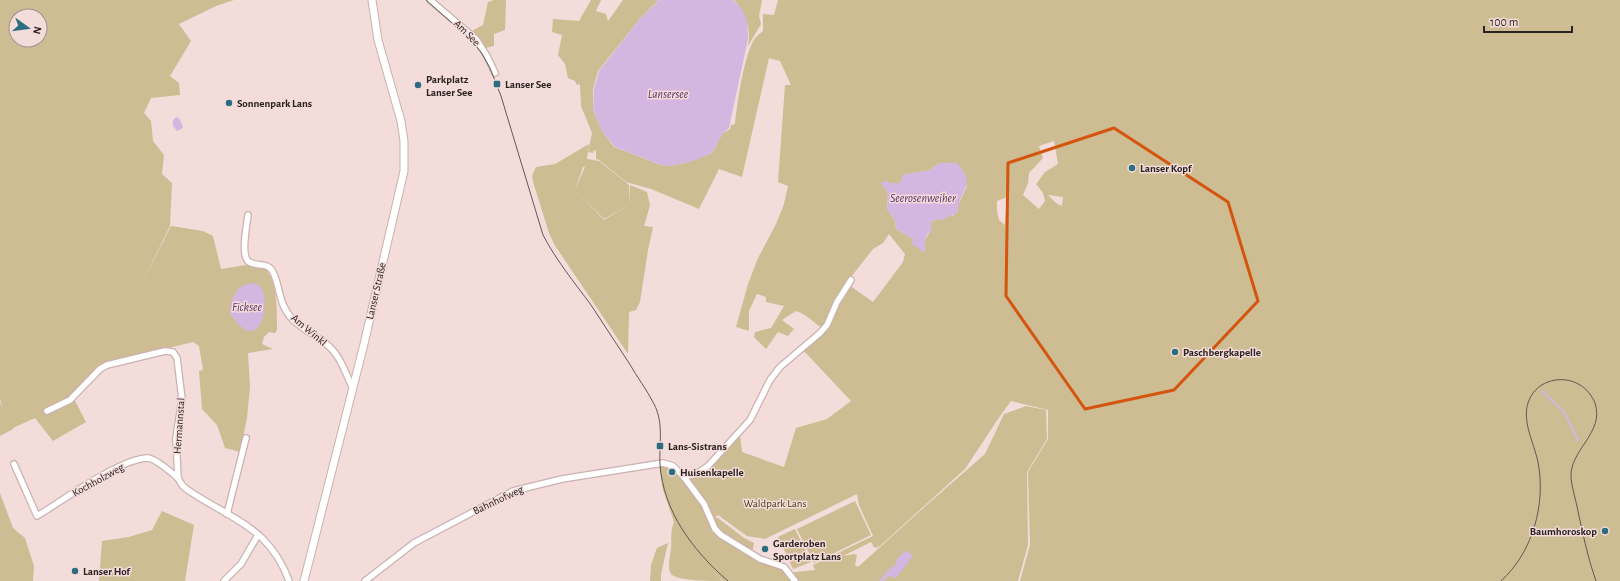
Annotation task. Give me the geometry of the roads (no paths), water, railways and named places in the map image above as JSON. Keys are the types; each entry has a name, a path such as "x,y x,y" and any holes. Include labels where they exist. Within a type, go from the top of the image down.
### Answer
{"main road":[{"name":"Lanser Straße","path":"304,581 402,182 405,161 401,122 378,40 372,0"}],"street":[{"name":"Am See","path":"430,0 476,39 487,56 495,73"},
{"name":"Am Winkl","path":"248,215 244,248 246,258 249,262 268,266 273,272 282,304 293,320 326,343 338,356 352,389"},
{"path":"795,581 784,567 761,559 719,533 704,504 684,477 698,473 708,466 750,420 770,380 780,367 820,333 851,280"},
{"name":"Hermannstal","path":"47,411 63,404 76,395 100,369 108,365 165,350 173,352 177,358 182,399 176,438 178,478"},
{"path":"227,514 246,438"},
{"name":"Kochholzweg","path":"14,464 37,516 101,476 133,461 151,459 178,478 183,487 258,535 281,560 289,581"},
{"name":"Bahnhofweg","path":"365,581 414,543 517,489 562,479 665,463 673,466 684,477"},
{"path":"224,581 241,564 258,535"}],"water":[{"name":"Lansersee","path":"660,0 733,0 741,8 747,20 748,39 729,128 723,133 712,153 693,161 670,166 661,165 615,147 602,131 593,110 594,89 599,71 639,20"},
{"path":"176,117 180,119 183,128 177,131 173,126 173,120"},
{"name":"Seerosenweiher","path":"940,163 957,163 966,177 967,183 961,198 958,212 942,220 938,219 931,222 931,230 933,232 928,233 925,240 925,253 912,244 913,239 896,229 895,220 887,209 888,193 881,183 886,181 890,183 900,183 903,175 930,170"},
{"name":"Ficksee","path":"251,283 257,284 262,290 264,310 262,321 257,328 250,331 241,327 230,313 231,303 235,294 241,287"},
{"path":"905,551 913,556 896,578 889,576 883,581 879,581 888,570 895,565 897,559"}],"waterway":[{"path":"1542,391 1565,413 1578,441"}],"tram line":[{"path":"426,0 469,38 481,52 490,68 501,96 543,235 559,262 596,312 651,399 659,419 660,464 662,481 667,498 682,529 692,543 703,557 728,581"},
{"path":"1501,581 1512,569 1529,542 1538,510 1540,478 1538,462 1526,418 1529,399 1533,393 1545,383 1560,380 1573,381 1583,387 1595,403 1597,414 1591,433 1575,459 1571,478 1586,546 1596,581"}],"place":[{"name":"Lanser See","path":"497,84"},
{"name":"Parkplatz Lanser See","path":"418,85"},
{"name":"Sonnenpark Lans","path":"229,103"},
{"name":"Lanser Kopf","path":"1132,168"},
{"name":"Paschbergkapelle","path":"1175,352"},
{"name":"Lans-Sistrans","path":"660,446"},
{"name":"Huisenkapelle","path":"672,472"},
{"name":"Baumhoroskop","path":"1605,531"},
{"name":"Garderoben Sportplatz Lans","path":"765,549"},
{"name":"Lanser Hof","path":"75,571"}],"park label":[{"name":"Waldpark Lans","path":"775,503"}]}
